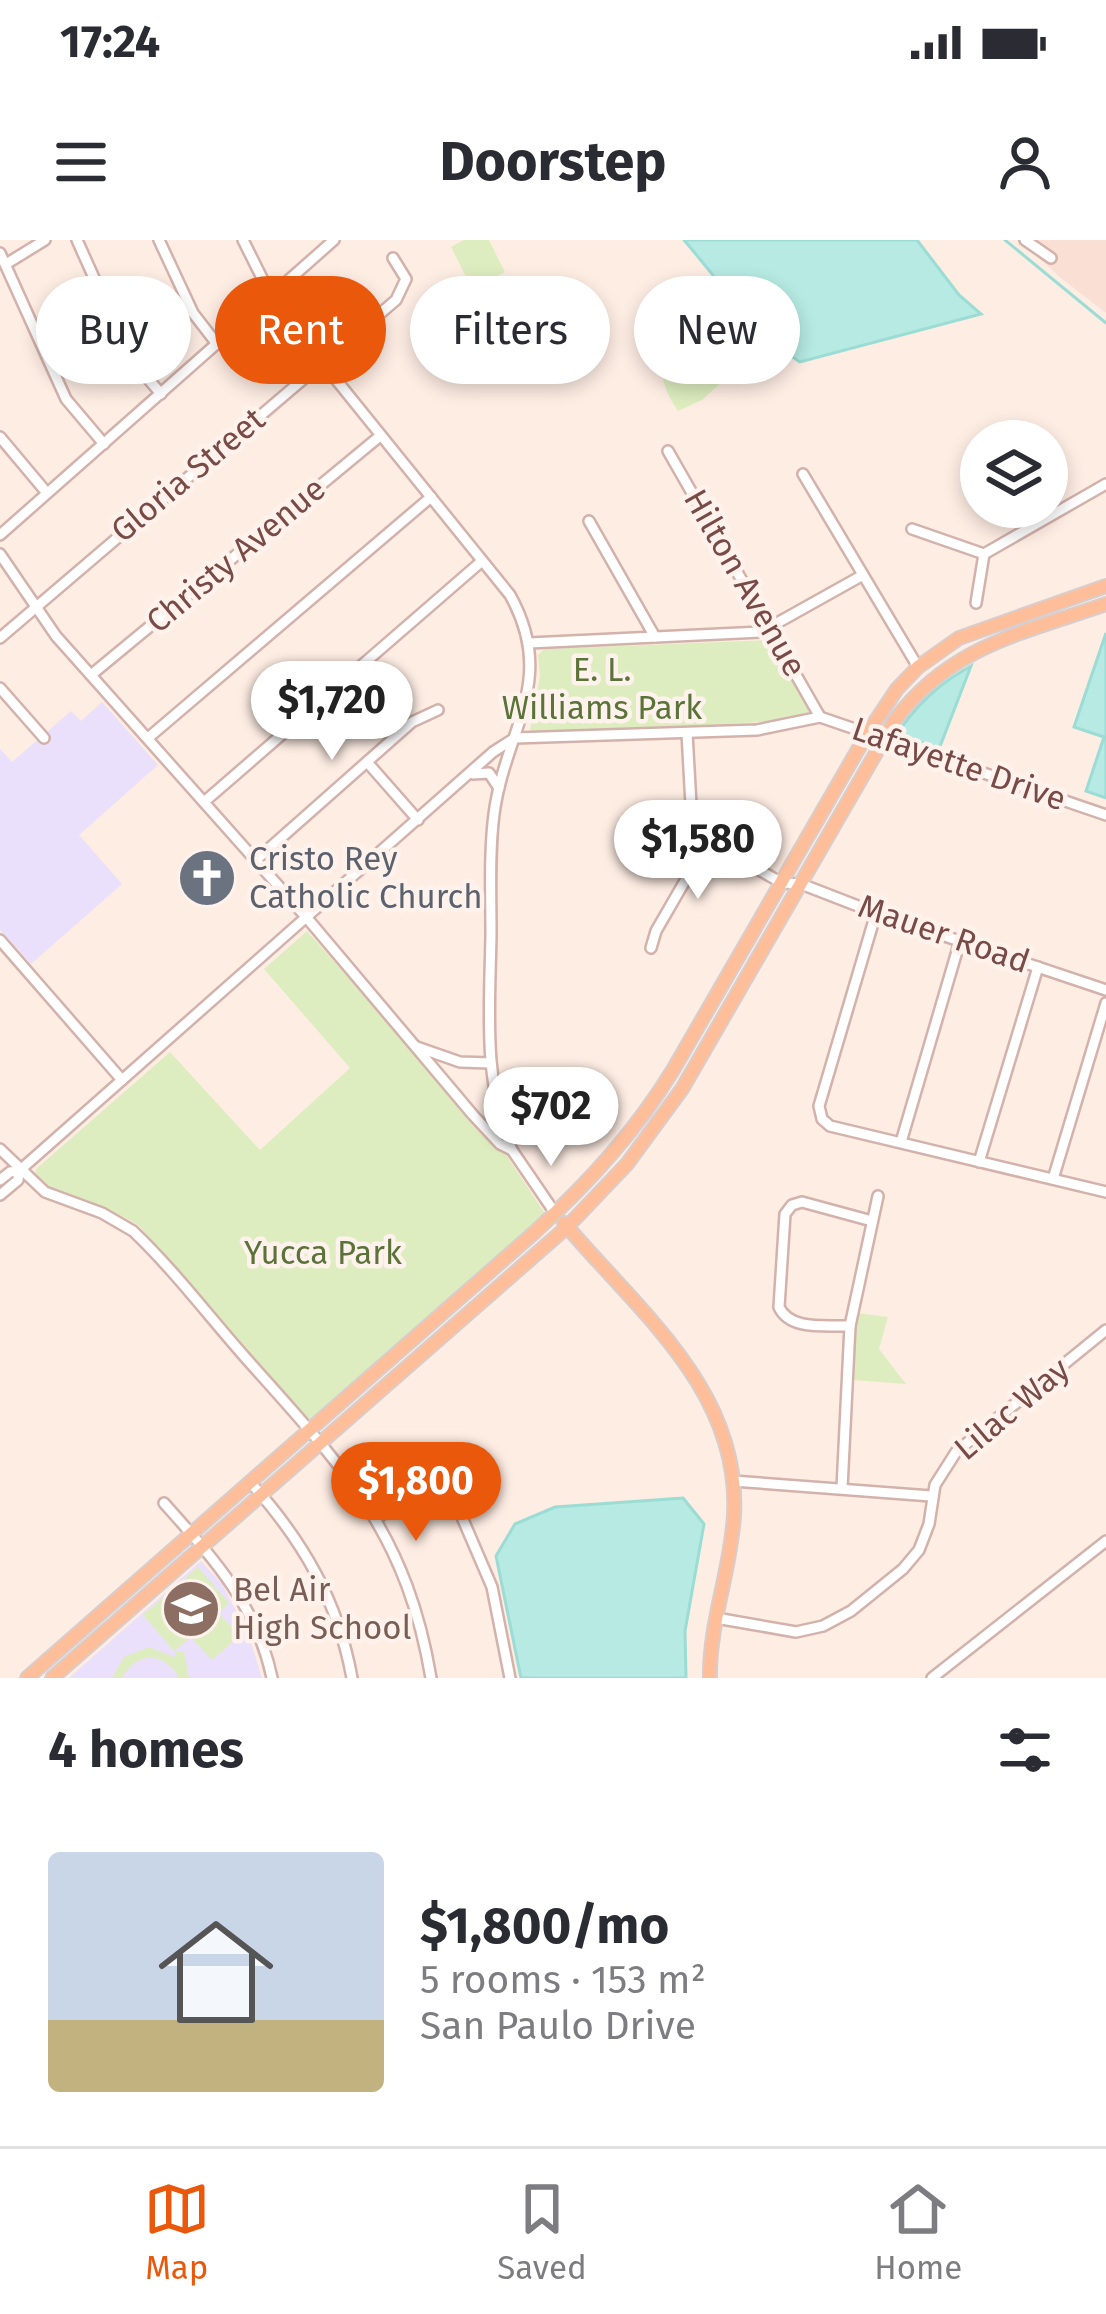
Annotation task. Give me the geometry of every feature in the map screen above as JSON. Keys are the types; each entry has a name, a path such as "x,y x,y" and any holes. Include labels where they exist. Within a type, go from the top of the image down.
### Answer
{"main road":[{"path":"27,1678 593,1178 674,1070 867,734 887,701 918,667 975,631 1106,586"},
{"path":"52,1678 567,1227 646,1141 682,1089 909,701 964,656 1106,604"},
{"path":"632,1131 646,1141"},
{"path":"556,1213 691,1368 724,1436 733,1481 732,1534 710,1678"},
{"path":"373,1375 385,1388"}],"street":[{"path":"6,264 45,240"},
{"path":"77,240 129,356 160,394"},
{"path":"159,240 193,313 215,341"},
{"path":"243,240 260,276"},
{"path":"295,276 334,240"},
{"path":"1025,240 1051,258"},
{"path":"0,253 66,399 104,444"},
{"name":"Gloria Street","path":"386,307 400,295 406,273 393,258"},
{"path":"0,536 215,346"},
{"name":"Gloria Street","path":"0,638 295,384"},
{"path":"339,384 517,607 529,643 531,682 499,788 492,842 490,1063 497,1109 512,1150 556,1213"},
{"path":"0,436 47,494"},
{"name":"Christy Avenue","path":"91,675 380,436"},
{"name":"Hilton Avenue","path":"668,451 820,717"},
{"path":"803,474 918,667"},
{"path":"912,530 984,554 1106,484"},
{"path":"148,738 431,497"},
{"path":"589,521 655,637"},
{"path":"0,554 56,636 307,917 500,1144 512,1150"},
{"path":"976,603 984,554"},
{"path":"204,802 482,561"},
{"path":"529,643 772,629 863,574"},
{"path":"0,688 44,738"},
{"path":"256,860 412,722 438,710"},
{"name":"Lafayette Drive","path":"515,738 687,733 786,726 820,717 1106,815"},
{"path":"687,733 692,823 708,841 782,883"},
{"path":"0,1180 19,1171 504,742 515,738"},
{"path":"367,762 418,820"},
{"path":"468,776 489,773 499,788"},
{"path":"651,948 708,841"},
{"name":"Mauer Road","path":"782,883 801,884 876,914 1106,990"},
{"path":"876,914 819,1111 830,1126 1106,1192"},
{"path":"0,940 122,1080"},
{"path":"901,1142 960,941"},
{"path":"979,1162 1038,967"},
{"path":"1053,1179 1106,1003"},
{"path":"417,1047 460,1062 490,1063"},
{"path":"0,1149 19,1171 56,1198 102,1213 133,1231 322,1444 377,1518 414,1599 431,1678"},
{"path":"0,1196 18,1180 19,1171"},
{"path":"842,1488 850,1326 878,1196"},
{"path":"850,1326 793,1323 782,1315 785,1214 791,1205 802,1202 872,1221"},
{"name":"Lilac Way","path":"716,1618 783,1632 835,1622 912,1560 928,1530 939,1475 956,1452 1106,1330"},
{"path":"733,1481 932,1496"},
{"path":"250,1483 290,1528 322,1581 343,1634 352,1678"},
{"path":"377,1518 430,1487 452,1494 492,1587 510,1678"},
{"path":"164,1503 248,1608 272,1678"},
{"path":"932,1678 1106,1541"}],"shaded area":[{"path":"1019,240 1106,240 1106,313 1061,278"},
{"path":"102,702 158,765 79,835 122,884 31,964 0,930 0,749 12,762 71,711 81,721"},
{"name":"Bel Air High School","path":"201,1561 222,1584 248,1633 262,1678 69,1678"}],"green space":[{"path":"464,240 489,240 505,272 466,276 451,247"},
{"path":"664,384 719,384 702,400 678,411"},
{"name":"E. L. Williams Park","path":"773,640 812,707 794,720 538,735 530,730 540,676 538,655 544,649"},
{"name":"Yucca Park","path":"307,931 505,1153 544,1212 543,1220 317,1419 309,1420 139,1226 58,1192 35,1176 36,1169 170,1052 260,1150 350,1068 264,969"},
{"path":"857,1313 888,1317 879,1349 906,1384 854,1380"},
{"path":"198,1567 229,1603 219,1613 239,1636 212,1660 191,1637 174,1651 143,1615"},
{"path":"149,1647 175,1657 176,1652 184,1651 189,1678 179,1678 166,1663 150,1658 135,1663 122,1678 112,1678 124,1657"}],"water":[{"path":"684,240 917,240 959,295 981,314 800,362 800,276 715,276"},
{"path":"1106,633 1106,798 1086,791 1104,737 1074,727"},
{"path":"971,666 939,749 907,737 901,728 916,709"},
{"path":"683,1498 704,1524 685,1631 686,1678 521,1678 496,1556 515,1524 555,1507"}],"waterway":[{"path":"1005,240 1106,323"}],"place":[{"name":"Cristo Rey Catholic Church","path":"207,878"},
{"name":"Bel Air High School","path":"191,1609"}]}
